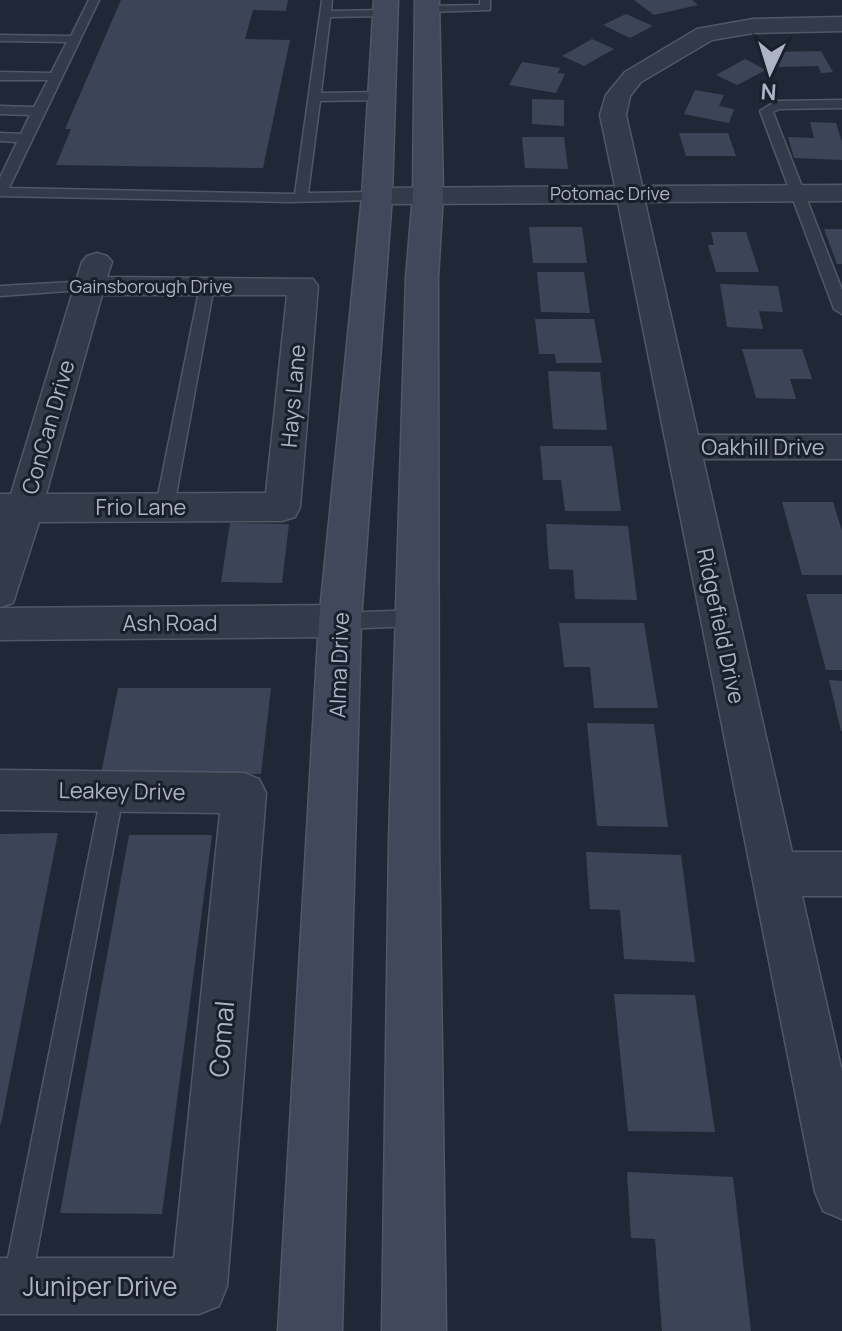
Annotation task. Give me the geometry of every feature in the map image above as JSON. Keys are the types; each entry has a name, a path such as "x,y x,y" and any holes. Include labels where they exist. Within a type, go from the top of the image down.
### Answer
{"main road":[{"path":"414,1331 416,618 422,278 428,194 427,4"},
{"name":"Alma Drive","path":"310,1331 340,621 377,196 385,7"}],"street":[{"name":"Ridgefield Drive","path":"842,24 727,28 705,34 644,69 618,95 613,115 842,1192"},
{"name":"Potomac Drive","path":"377,196 842,193"},
{"name":"Gainsborough Drive","path":"94,274 207,286 303,286"},
{"name":"ConCan Drive","path":"0,592 12,508 94,274"},
{"name":"Hays Lane","path":"282,507 303,286"},
{"name":"Oakhill Drive","path":"683,447 842,447"},
{"name":"Frio Lane","path":"12,508 282,507"},
{"name":"Ash Road","path":"0,624 340,621"},
{"name":"Leakey Drive","path":"0,790 244,793"},
{"name":"Comal","path":"199,1286 244,793"},
{"path":"774,874 842,874"},
{"name":"Juniper Drive","path":"8,1286 199,1286"}],"lane":[{"path":"94,0 25,138 6,169 0,192 377,196"},
{"path":"427,4 486,8 485,0"},
{"path":"301,197 326,7 385,7"},
{"path":"0,38 74,39"},
{"path":"0,76 55,77"},
{"path":"312,97 382,96"},
{"path":"842,104 776,105 766,111 842,309"},
{"path":"0,110 38,111"},
{"path":"0,137 25,138"},
{"name":"Gainsborough Drive","path":"0,291 94,274"},
{"path":"165,506 207,286"},
{"path":"340,621 416,618"},
{"path":"8,1286 113,791"}],"building":[{"path":"121,0 288,0 286,11 253,10 245,39 290,40 263,168 56,165 71,129 65,129"},
{"path":"634,0 692,0 698,5 654,15"},
{"path":"626,14 653,26 630,38 603,25"},
{"path":"592,39 614,49 584,66 562,56"},
{"path":"821,51 833,72 821,73 818,66 779,67 771,52"},
{"path":"745,59 766,70 737,85 716,75"},
{"path":"522,62 560,68 558,73 565,74 556,93 509,85"},
{"path":"695,90 724,95 719,106 734,109 729,123 684,114"},
{"path":"532,99 564,100 564,126 532,124"},
{"path":"810,122 836,123 842,142 842,160 794,158 788,137 814,138"},
{"path":"679,133 728,133 736,156 686,156"},
{"path":"522,137 564,137 568,169 525,168"},
{"path":"529,227 582,227 587,263 533,263"},
{"path":"824,229 842,229 842,264 837,264"},
{"path":"711,232 746,232 759,272 716,272 708,245 714,245"},
{"path":"537,272 584,272 590,313 541,312"},
{"path":"720,284 778,286 783,312 759,311 763,329 727,327"},
{"path":"535,319 594,319 602,363 556,363 555,354 539,354"},
{"path":"742,349 802,349 812,379 790,379 796,399 756,398"},
{"path":"548,371 600,372 607,430 553,429"},
{"path":"540,446 612,446 621,511 565,511 561,480 543,480"},
{"path":"782,502 833,502 842,531 842,575 802,575"},
{"path":"230,523 289,524 282,583 221,582"},
{"path":"546,524 628,526 637,600 575,599 573,570 549,569"},
{"path":"806,594 842,594 842,670 826,670"},
{"path":"559,623 644,623 658,708 594,708 590,667 564,667"},
{"path":"829,680 842,681 842,731 841,731"},
{"path":"118,688 271,688 261,774 101,774"},
{"path":"587,723 654,724 668,827 597,826"},
{"path":"58,833 1,1124 0,1124 0,834"},
{"path":"129,835 212,835 162,1214 60,1213"},
{"path":"586,852 681,855 695,962 624,959 620,910 590,909"},
{"path":"614,994 695,995 715,1132 628,1131"},
{"path":"627,1172 733,1177 751,1331 662,1331 655,1239 631,1238"}]}
